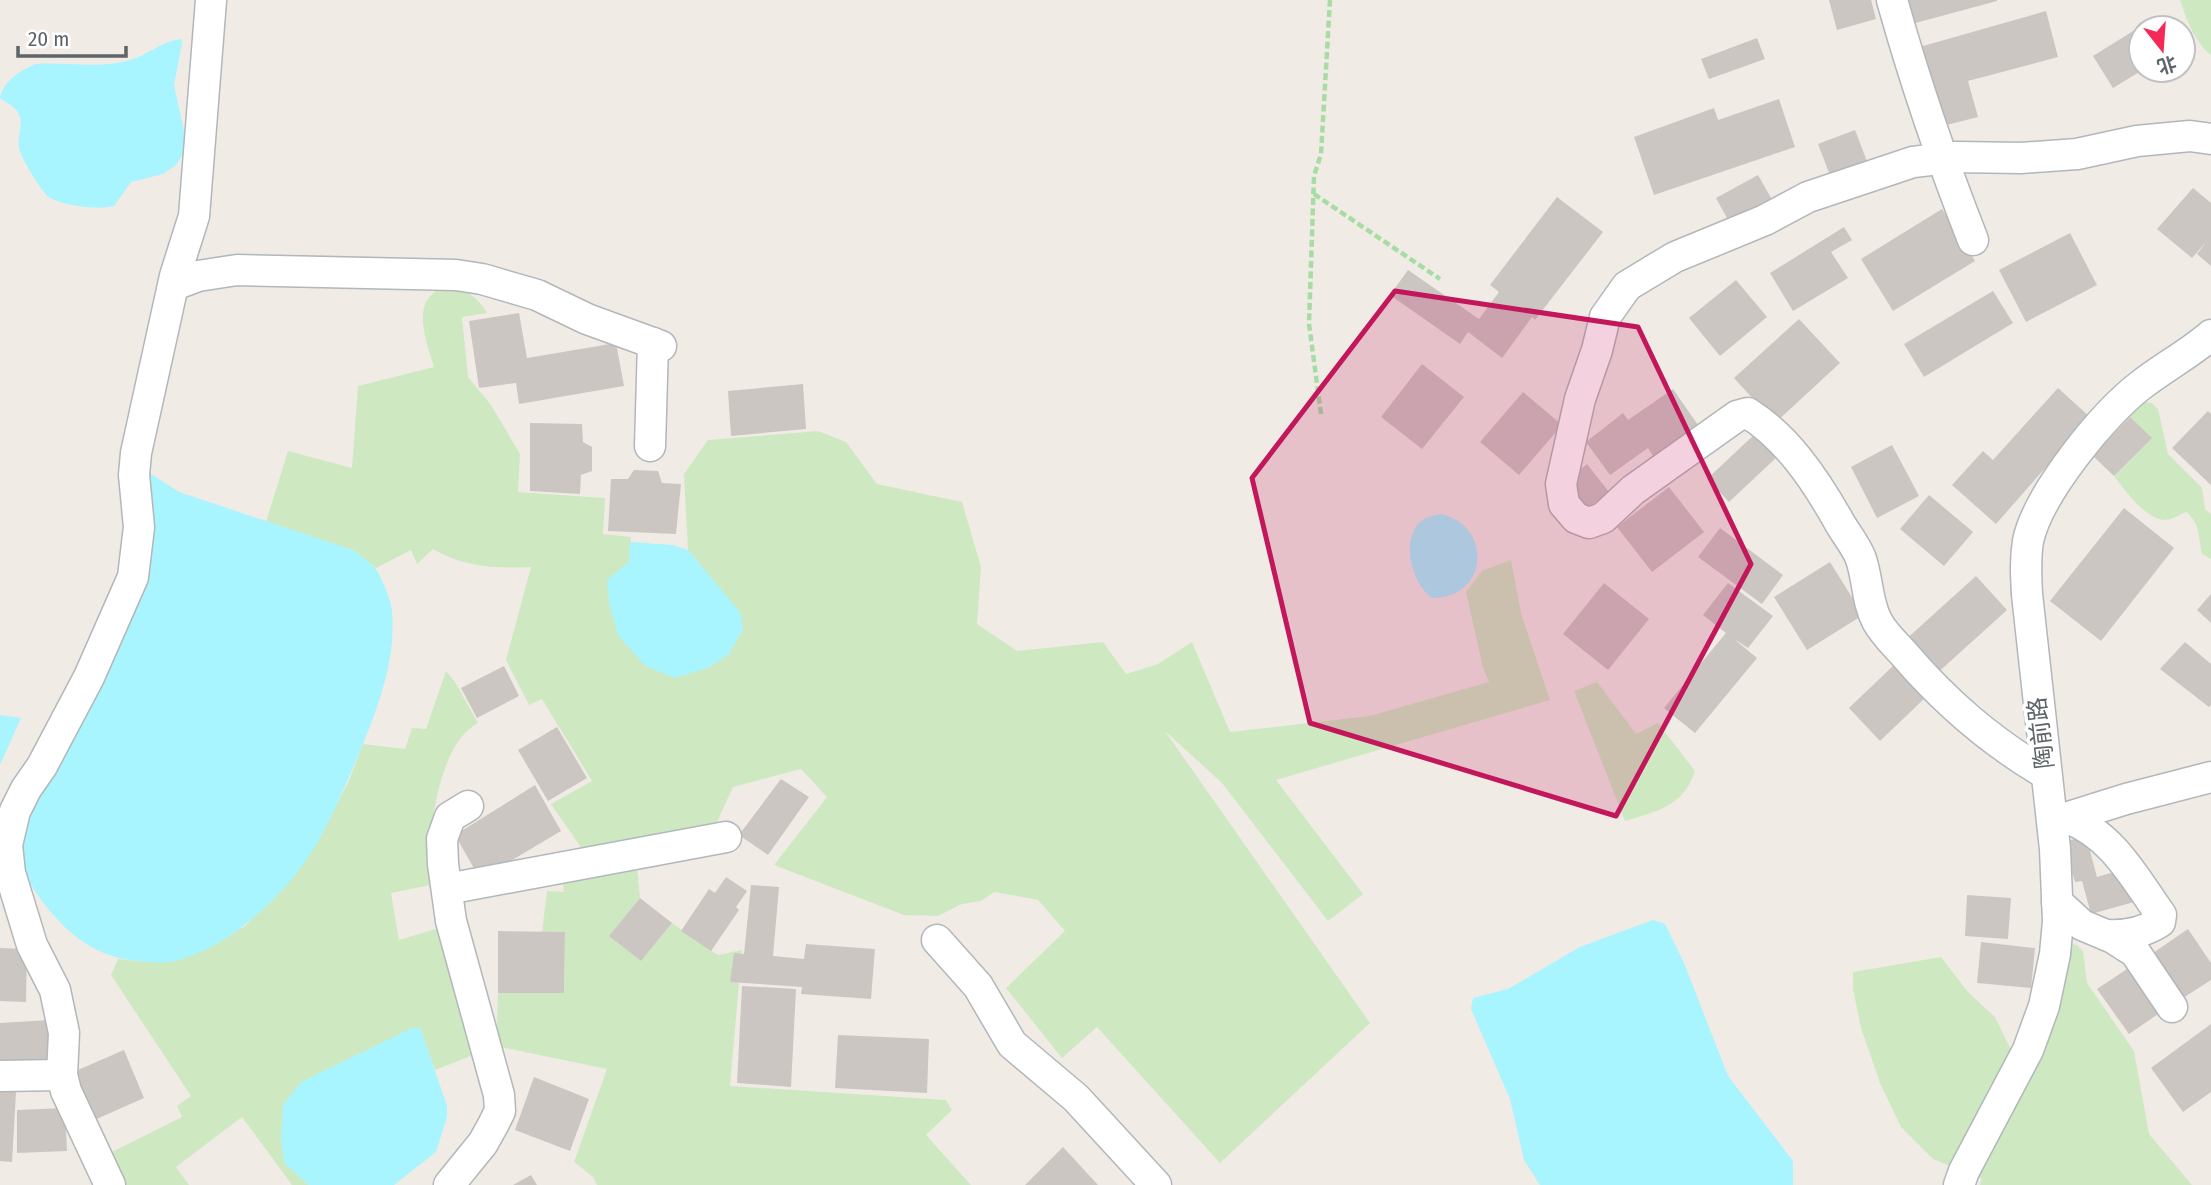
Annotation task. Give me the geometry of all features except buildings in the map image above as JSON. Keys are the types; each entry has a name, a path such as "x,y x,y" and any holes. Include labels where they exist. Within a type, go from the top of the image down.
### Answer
{"street":[{"path":"110,1185 66,1091 62,1075 64,1033 55,990 32,945 10,873 7,845 15,811 89,677 133,577 139,527 134,475 136,453 174,285 194,216 211,0"},
{"path":"1892,0 1901,37 1942,159 1973,240"},
{"path":"2046,774 1961,715 1929,684 1887,636 1870,603 1861,559 1822,490 1808,471 1761,422 1748,413 1737,416 1633,491 1603,518 1589,523 1576,518 1564,504 1561,484 1580,399 1605,317 1628,286 1675,257 1765,220 1808,197 1913,162 2066,155 2137,141 2190,136 2211,139"},
{"path":"174,285 198,276 237,270 456,275 482,279 537,295 587,319 657,344 650,446"},
{"name":"陶前路","path":"1959,1185 2001,1098 2028,1050 2044,1006 2055,954 2059,820 2046,774 2027,594 2025,562 2029,538 2038,515 2054,488 2111,412 2140,385 2211,335"},
{"path":"2059,820 2211,777"},
{"path":"449,1185 484,1143 500,1111 499,1095 451,921 447,889 442,839 450,817 468,806"},
{"path":"2059,820 2084,824 2114,849 2133,872 2161,915 2160,922 2135,934 2095,937"},
{"path":"447,889 726,837"},
{"path":"2057,902 2095,937 2135,952 2172,1007"},
{"path":"937,940 978,986 1012,1044 1076,1098 1156,1185"},
{"path":"0,1076 62,1075"}],"path":[{"path":"1321,414 1309,324 1314,176 1321,155 1330,0"},
{"path":"1313,193 1440,279"}],"highlighted area":[{"path":"1395,291 1638,327 1751,564 1616,816 1310,723 1252,478"}],"green space":[{"path":"2180,0 2211,0 2211,55 2197,38 2197,14 2185,14"},
{"path":"450,285 472,295 487,313 462,317 468,377 491,405 520,454 518,492 605,498 603,534 631,537 629,562 708,668 729,654 743,629 739,612 688,550 684,474 708,440 818,431 846,442 877,484 962,502 981,567 977,624 1017,651 1103,642 1126,674 1158,664 1192,642 1230,732 1370,716 1489,682 1483,668 1466,592 1482,571 1511,560 1521,613 1550,700 1276,780 1363,894 1328,921 1222,783 1165,731 1370,1023 1220,1163 1097,1027 1062,1058 1006,988 1065,931 1038,900 994,892 981,901 962,904 938,916 904,915 774,865 827,797 801,769 733,787 717,822 582,849 551,804 592,781 542,699 529,705 506,660 531,567 481,566 456,560 433,549 417,564 411,550 376,568 353,550 266,522 288,451 352,468 358,386 434,367 424,331 424,308 437,290"},
{"path":"2142,402 2152,403 2158,409 2168,454 2202,488 2205,509 2211,514 2211,559 2202,554 2197,526 2186,512 2165,520 2150,515 2136,503 2114,476 2151,438 2130,417 2134,407"},
{"path":"446,671 478,723 459,740 452,752 438,793 432,835 436,884 391,893 399,940 442,927 473,1047 471,1056 435,1070 420,1028 410,1029 284,1163 309,1185 292,1185 242,1117 176,1167 189,1185 125,1185 110,1153 182,1117 177,1106 191,1096 111,975 118,959 152,962 244,927 281,890 312,850 348,783 363,744 405,749 412,728 426,729"},
{"path":"1597,682 1636,734 1658,723 1695,771 1684,793 1667,806 1625,821 1574,691"},
{"path":"637,865 640,898 610,936 641,961 672,923 718,955 742,950 730,1086 946,1100 952,1110 926,1135 971,1185 597,1185 593,1177 574,1162 607,1069 496,1046 498,993 564,992 565,932 542,932 547,891 564,892 562,879"},
{"path":"2066,943 2077,945 2083,951 2087,983 2134,1051 2149,1134 2192,1185 1980,1185 1982,1179 1933,1159 1901,1127 1880,1083 1861,1028 1853,989 1853,972 1941,957 1968,992 1995,1017 2014,1056"}],"water":[{"path":"181,39 174,85 184,131 184,152 176,165 163,174 131,182 114,206 82,206 64,203 46,195 19,148 19,115 14,107 0,98 9,81 36,64 119,63"},
{"path":"148,472 179,492 353,550 372,565 379,575 388,595 393,628 385,679 363,744 327,825 301,868 271,902 235,932 195,954 161,963 114,957 83,942 56,918 40,898 26,875 21,859 28,819 36,797 149,560 154,518"},
{"path":"1441,514 1458,521 1470,532 1476,546 1477,560 1474,575 1465,587 1451,595 1432,598 1414,573 1411,540 1420,522"},
{"path":"630,542 673,545 688,550 740,612 743,629 729,654 708,668 675,678 645,666 618,635 609,603 607,580 629,562"},
{"path":"0,715 21,718 0,765"},
{"path":"1653,920 1665,924 1684,963 1728,1076 1793,1161 1793,1185 1540,1185 1524,1160 1510,1099 1471,1009 1473,998 1508,989 1580,947"},
{"path":"420,1027 447,1106 447,1117 436,1152 394,1185 309,1185 284,1163 281,1137 283,1105 301,1082 410,1029"}]}
